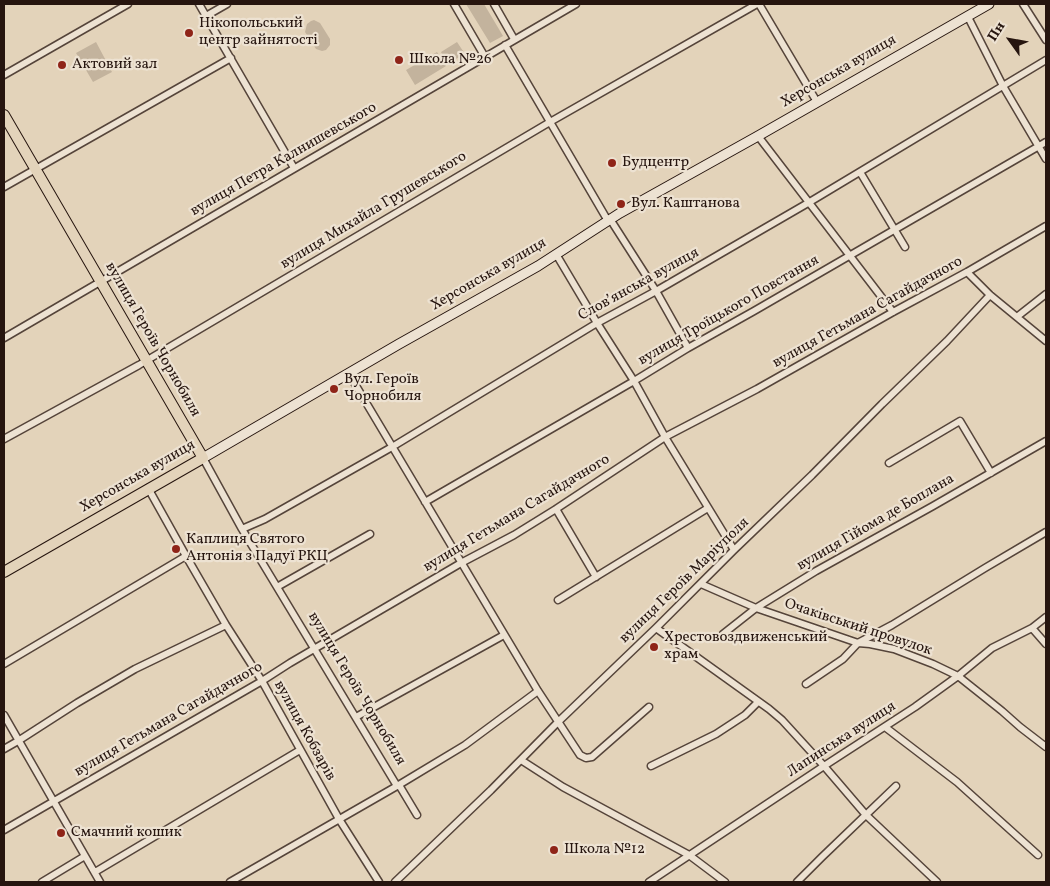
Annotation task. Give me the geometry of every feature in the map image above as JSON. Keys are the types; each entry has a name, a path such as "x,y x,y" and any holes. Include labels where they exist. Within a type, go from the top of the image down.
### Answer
{"main road":[{"name":"Херсонська вулиця","path":"4,572 556,254 609,220 989,4"},
{"name":"вулиця Героїв Чорнобиля","path":"4,115 202,458"}],"street":[{"path":"4,75 128,4"},
{"path":"199,4 294,168"},
{"path":"206,16 227,4"},
{"path":"454,4 486,57"},
{"path":"494,4 514,39"},
{"name":"вулиця Петра Калнишевського","path":"4,338 576,4"},
{"path":"758,4 817,102"},
{"name":"вулиця Михайла Грушевського","path":"4,439 146,360 550,122 758,4"},
{"path":"1023,4 1046,40"},
{"path":"968,17 1003,86 1046,159"},
{"path":"505,45 609,220 656,291 688,348"},
{"path":"4,187 231,58"},
{"name":"Словʼянська вулиця","path":"242,529 265,519 392,447 597,323 808,203 1046,60"},
{"path":"758,136 893,312"},
{"name":"вулиця Троїцького Повстання","path":"425,502 1046,142"},
{"path":"860,172 905,247"},
{"name":"вулиця Гетьмана Сагайдачного","path":"4,830 461,563 514,535 666,437 967,272 1046,226"},
{"path":"556,254 734,550"},
{"path":"967,272 990,295 1018,316 1046,341"},
{"path":"1018,316 1046,294"},
{"name":"вулиця Героїв Маріуполя","path":"394,882 491,790 558,722 812,475 947,341 990,295"},
{"path":"349,374 538,692 580,755 586,758 592,757 649,706"},
{"path":"889,463 960,421 991,472"},
{"name":"вулиця Гійома де Боплана","path":"723,634 756,608 816,571 1046,440"},
{"name":"вулиця Героїв Чорнобиля","path":"202,458 314,649 417,814"},
{"name":"вулиця Кобзарів","path":"148,488 226,625 262,681 339,819 378,882"},
{"path":"558,600 708,508"},
{"path":"556,509 596,577"},
{"path":"806,684 843,660 858,643 892,625 1046,532"},
{"path":"277,586 370,534"},
{"path":"4,664 186,556"},
{"name":"Очаківський провулок","path":"701,584 756,608 858,643 894,650 933,664 958,676 1046,747"},
{"name":"Лапинська вулиця","path":"649,882 915,707 958,676 992,648 1032,628 1046,617"},
{"path":"4,749 135,669 226,625"},
{"path":"656,628 782,720 866,815 937,882"},
{"path":"1032,628 1046,644"},
{"path":"356,717 504,635"},
{"path":"230,882 398,786 465,745 538,692"},
{"path":"650,766 716,734 745,715 758,702"},
{"path":"4,715 100,882"},
{"path":"885,727 957,782 1038,855"},
{"path":"94,872 300,750"},
{"path":"521,760 563,786 689,855 725,882"},
{"path":"798,882 896,786"},
{"path":"42,882 85,856"}],"shaded area":[{"path":"466,4 484,4 503,36 490,43"},
{"path":"314,20 320,23 330,39 330,45 326,50 316,49 305,32 307,24"},
{"path":"96,42 112,72 93,82 76,53"},
{"path":"457,42 465,54 447,64 441,52"},
{"path":"437,52 446,66 415,85 406,70"}],"place":[{"name":"Нікопольський центр зайнятості","path":"189,33"},
{"name":"Школа №26","path":"399,60"},
{"name":"Актовий зал","path":"62,65"},
{"name":"Будцентр","path":"612,163"},
{"name":"Вул. Каштанова","path":"621,204"},
{"name":"Вул. Героїв Чорнобиля","path":"334,389"},
{"name":"Каплиця Святого Антонія з Падуї РКЦ","path":"176,549"},
{"name":"Хрестовоздвиженський храм","path":"654,647"},
{"name":"Смачний кошик","path":"61,833"},
{"name":"Школа №12","path":"554,850"}]}
